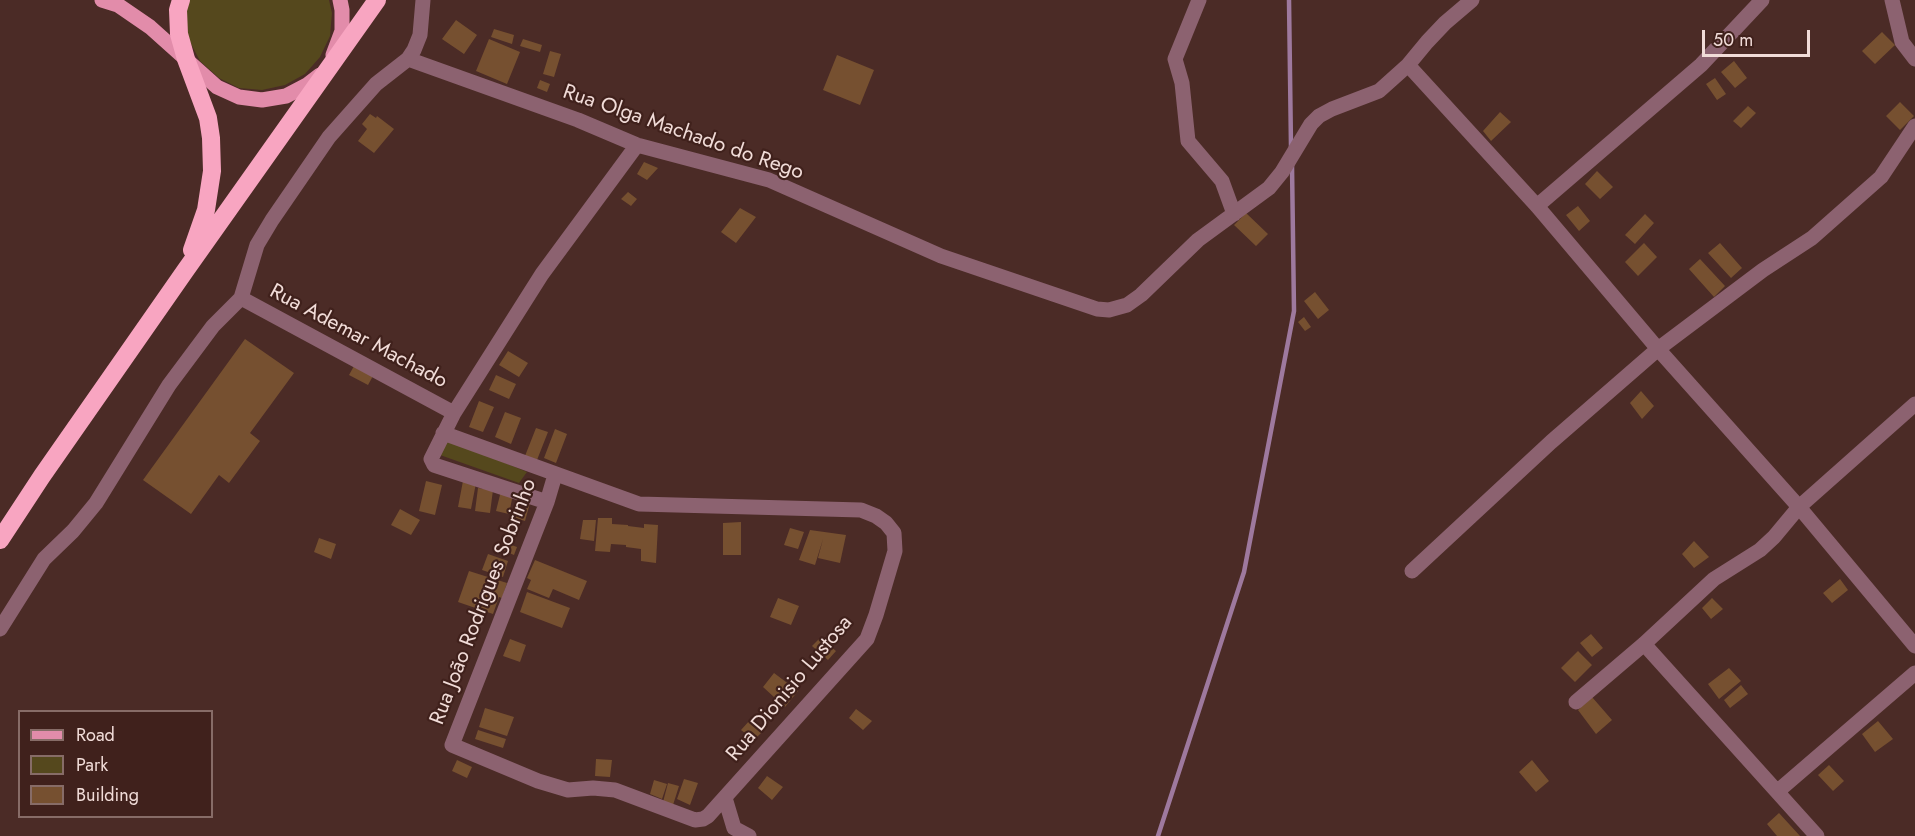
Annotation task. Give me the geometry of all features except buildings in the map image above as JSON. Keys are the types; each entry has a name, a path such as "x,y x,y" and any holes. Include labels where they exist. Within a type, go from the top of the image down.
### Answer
{"highway":[{"path":"181,0 178,10 179,34 208,117 213,171 207,210 185,271"},
{"path":"0,540 185,271 377,0"}],"main road":[{"path":"102,0 118,5 142,22 217,87 239,97 262,100 286,96 307,85 327,70 342,31 340,0"}],"street":[{"path":"0,629 44,559 73,531 96,503 169,384 213,326 241,298 257,245 329,137 376,84 408,59 420,35 423,0"},
{"path":"1200,0 1200,11 1184,44 1182,90 1204,159 1229,188 1251,203"},
{"path":"1200,0 1175,59 1182,83 1188,141 1222,181 1234,214"},
{"name":"Rua Olga Machado do Rego","path":"408,59 578,120 638,145 769,180 941,256 1097,309 1117,309 1141,296 1186,251 1269,188 1282,172 1311,124 1319,116 1379,91 1472,0"},
{"path":"1537,206 1693,72 1725,42 1762,0"},
{"path":"1892,0 1902,42 1915,59"},
{"path":"1408,65 1537,206 1658,349 1799,507 1915,646"},
{"path":"1413,571 1569,427 1658,349 1763,270 1812,238 1881,177 1915,126"},
{"path":"547,502 434,465 430,459 454,413 542,274 638,145"},
{"name":"Rua Ademar Machado","path":"241,298 454,413"},
{"path":"1576,702 1644,644 1714,579 1760,550 1799,507 1915,404"},
{"path":"442,433 555,475"},
{"name":"Rua João Rodrigues Sobrinho","path":"555,475 547,502 452,745 548,784 568,790 593,788 615,790 692,819"},
{"name":"Rua Dionisio Lustosa","path":"555,475 649,506 861,510 876,516 894,533 895,551 867,639 708,816 698,820 692,819"},
{"path":"1644,644 1817,836"},
{"path":"1778,791 1915,673"},
{"path":"724,798 734,828 749,836"}],"green space":[{"path":"189,0 329,0 332,13 330,36 320,57 305,74 285,85 262,90 239,88 219,78 200,61 188,38 186,13"},
{"path":"447,439 527,472 519,483 440,455"}],"waterway":[{"path":"1289,0 1291,147"},
{"path":"1158,836 1244,572 1294,311 1292,165"}]}
